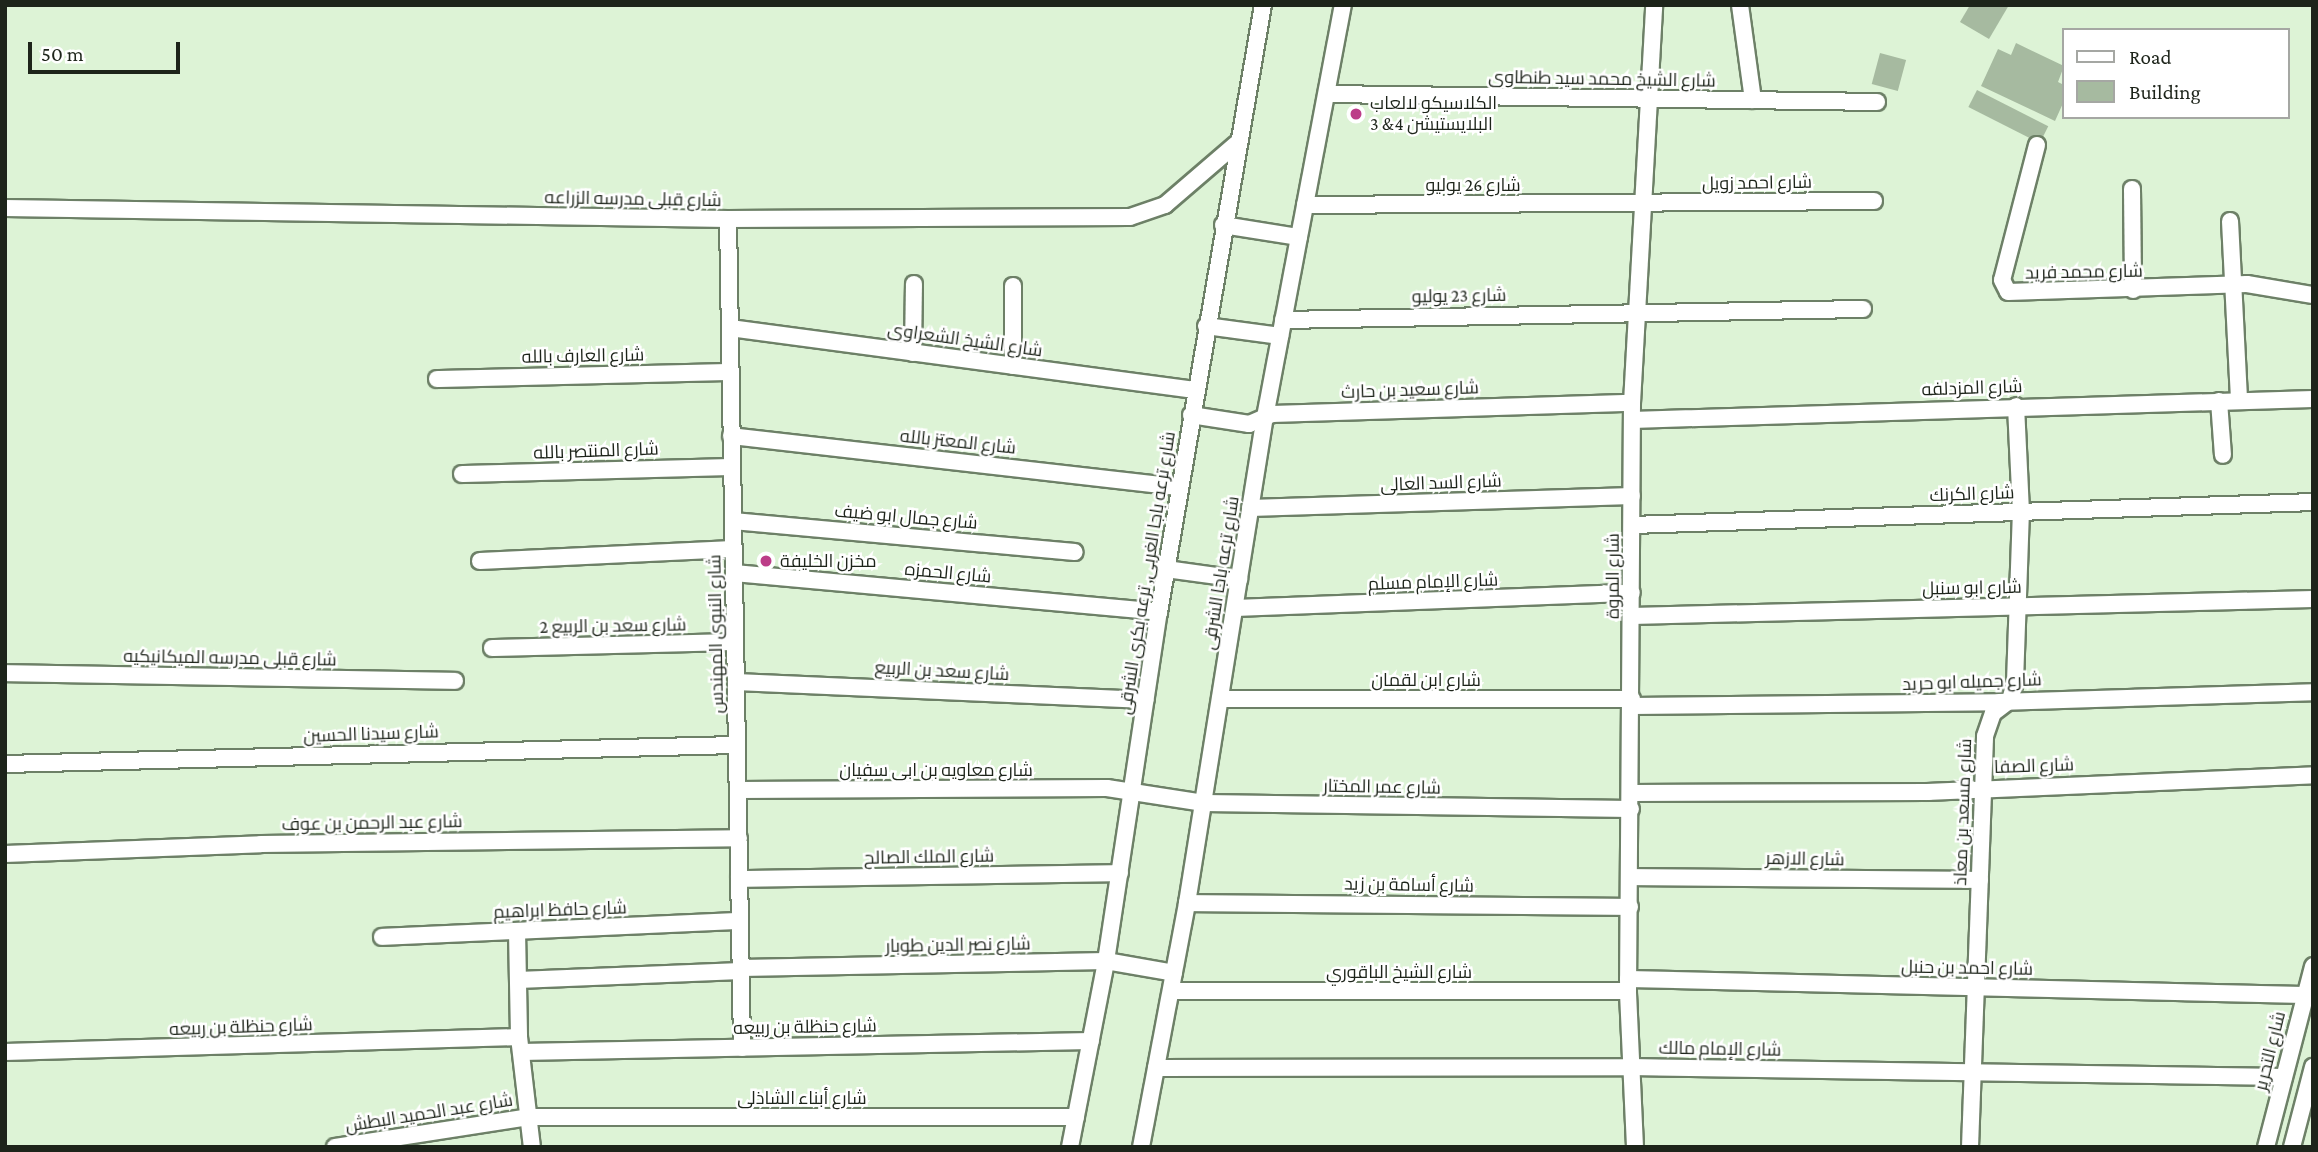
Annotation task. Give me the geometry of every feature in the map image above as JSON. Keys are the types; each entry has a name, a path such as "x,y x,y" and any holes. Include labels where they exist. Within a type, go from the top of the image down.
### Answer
{"street":[{"name":"شارع ترعه باجا الغربى, ترعه بكرى الشرقى","path":"1070,1147 1106,961 1179,487 1262,5"},
{"name":"شارع ترعه باجا الشرقى","path":"1141,1147 1204,803 1265,417 1343,5"},
{"name":"شارع المروة","path":"1635,1147 1628,985 1632,403 1654,5"},
{"path":"1740,5 1753,100"},
{"name":"شارع الشيخ محمد سيد طنطاوى","path":"1327,94 1877,102"},
{"name":"شارع قبلى مدرسه الزراعه","path":"5,208 728,219 1130,217 1165,205 1236,144"},
{"name":"شارع محمد فريد","path":"2037,145 2003,287 2015,293 2233,285 2313,295"},
{"path":"2132,188 2133,290"},
{"name":"شارع احمد زويل","path":"1641,203 1874,201"},
{"name":"شارع 26 يوليو","path":"1305,205 1641,203"},
{"name":"شارع النبوى المهندس","path":"728,219 742,1048"},
{"path":"2230,221 2239,400"},
{"path":"1223,225 1299,237"},
{"path":"913,353 914,284"},
{"path":"1013,286 1013,366"},
{"path":"1635,311 1863,309"},
{"name":"شارع 23 يوليو","path":"1206,326 1281,328 1635,311"},
{"name":"شارع الشيخ الشعراوى","path":"730,328 1195,390"},
{"name":"شارع العارف بالله","path":"437,379 730,372"},
{"name":"شارع المزدلفه","path":"1632,420 2016,406 2313,399"},
{"path":"2220,401 2223,455"},
{"name":"شارع سعيد بن حارث","path":"1191,415 1249,424 1265,417 1632,403"},
{"path":"2010,700 2014,691 2021,512 2016,406"},
{"name":"شارع المعتز بالله","path":"732,436 1179,487"},
{"name":"شارع المنتصر بالله","path":"461,474 732,467"},
{"name":"شارع السد العالى","path":"1250,508 1632,496"},
{"name":"شارع الكرنك","path":"1632,525 2313,502"},
{"name":"شارع جمال ابو ضيف","path":"733,521 1075,552"},
{"path":"480,561 733,549"},
{"path":"1166,569 1240,579"},
{"name":"شارع الحمزه","path":"734,573 1159,612"},
{"name":"شارع الإمام مسلم","path":"1235,608 1632,593"},
{"name":"شارع ابو سنبل","path":"1632,616 2313,599"},
{"name":"شارع سعد بن الربيع 2","path":"492,648 735,642"},
{"name":"شارع قبلى مدرسه الميكانيكيه","path":"5,673 455,681"},
{"name":"شارع سعد بن الربيع","path":"736,682 1146,700"},
{"name":"شارع جميله ابو حريد","path":"1632,703 2010,700 2313,692"},
{"name":"شارع ابن لقمان","path":"1220,699 1632,703"},
{"name":"شارع مسعد بن معاذ","path":"1970,1147 1987,724 2010,700"},
{"name":"شارع سيدنا الحسين","path":"5,764 737,745"},
{"name":"شارع الصفا","path":"1631,801 2313,775"},
{"name":"شارع معاويه بن ابى سفيان","path":"738,790 1108,788 1133,794"},
{"name":"شارع عمر المختار","path":"1133,794 1204,803 1631,801"},
{"name":"شارع عبد الرحمن بن عوف","path":"5,854 275,843 739,838"},
{"name":"شارع الملك الصالح","path":"739,879 1120,873"},
{"name":"شارع الازهر","path":"1630,877 1980,880"},
{"name":"شارع أسامة بن زيد","path":"1187,903 1630,906"},
{"name":"شارع حافظ ابراهيم","path":"382,937 740,921"},
{"path":"517,931 520,1044 532,1147"},
{"name":"شارع نصر الدين طوبار","path":"518,980 741,969 1106,961 1174,973"},
{"name":"شارع التحرير","path":"2266,1147 2313,966"},
{"name":"شارع احمد بن حنبل","path":"1628,985 1976,987 2304,995"},
{"name":"شارع الشيخ الباقوري","path":"1171,991 1628,985"},
{"name":"شارع حنظلة بن ربيعه","path":"5,1052 520,1044 742,1048 1091,1041"},
{"name":"شارع الإمام مالك","path":"1156,1068 1631,1067 2284,1077"},
{"path":"2292,1147 2313,1067"},
{"name":"شارع أبناء الشاذلى","path":"529,1117 1076,1117"},
{"name":"شارع عبد الحميد البطش","path":"335,1147 529,1117"}],"building":[{"path":"1970,5 2009,5 1989,39 1960,22"},
{"path":"2016,43 2062,65 2058,82 2062,84 2062,105 2055,121 1981,86 1998,49 2011,55"},
{"path":"1880,53 1906,60 1898,91 1872,84"},
{"path":"1977,90 2048,126 2040,143 1968,107"}],"place":[{"name":"الكلاسيكو لالعاب البلايستيشن 4& 3","path":"1356,114"},
{"name":"مخزن الخليفة","path":"766,561"}]}
